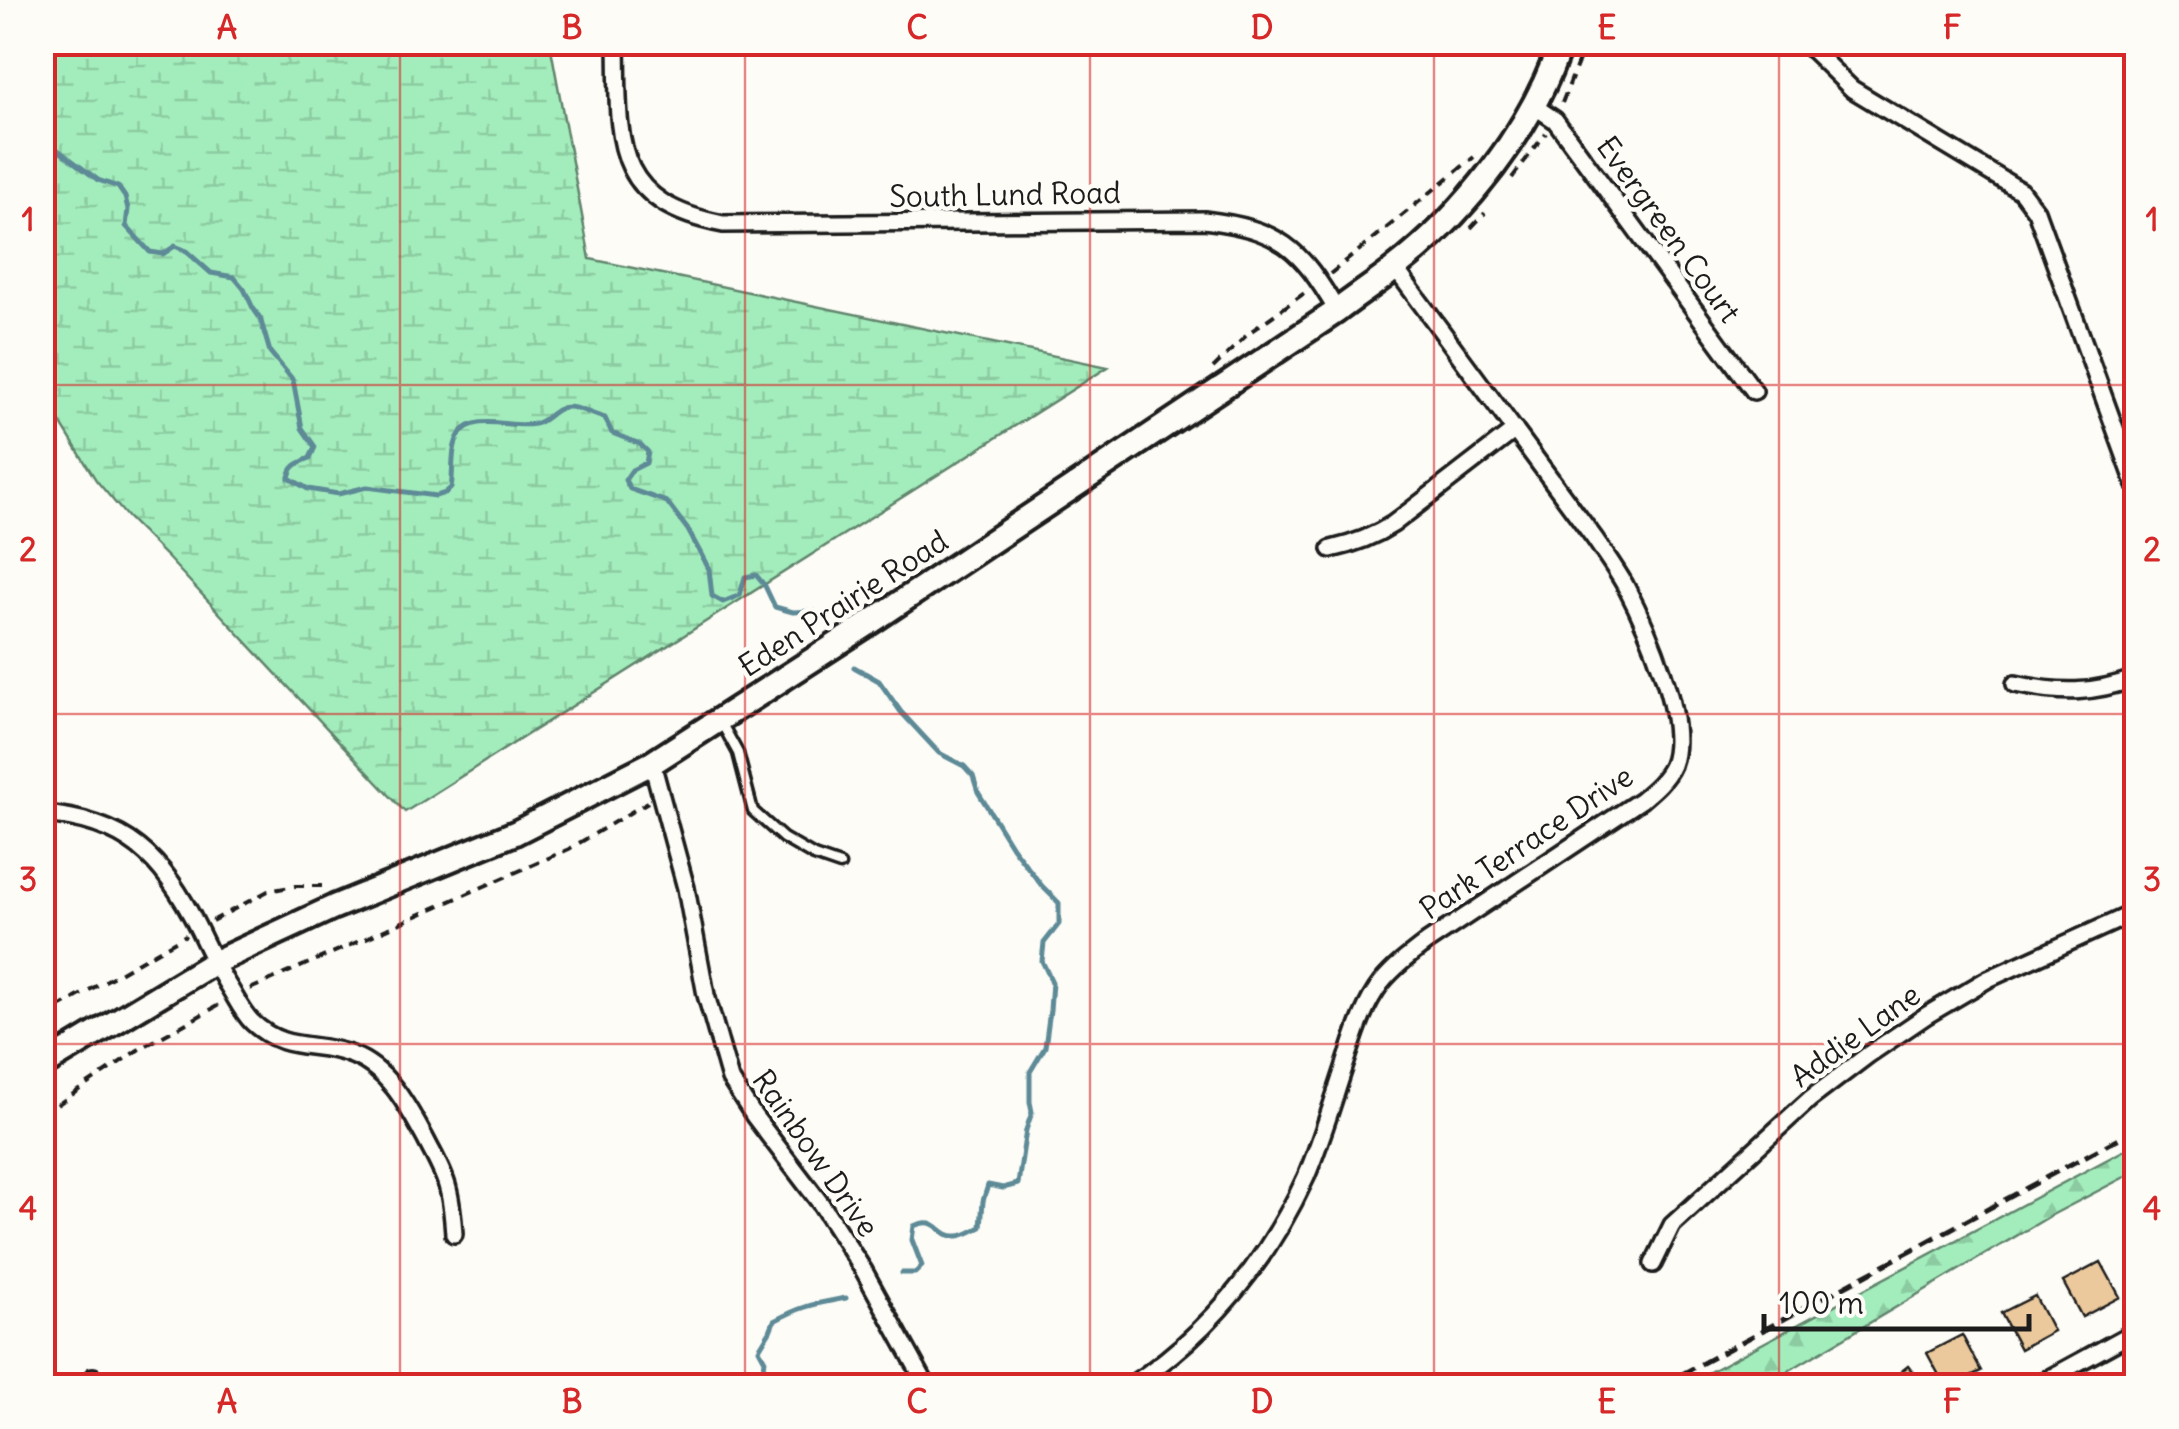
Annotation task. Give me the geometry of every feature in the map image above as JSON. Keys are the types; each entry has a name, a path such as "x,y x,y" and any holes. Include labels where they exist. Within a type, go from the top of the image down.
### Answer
{"main road":[{"name":"Eden Prairie Road","path":"42,1066 213,963 334,907 515,833 652,763 1337,311 1396,268 1463,203 1534,106 1561,42"}],"street":[{"name":"South Lund Road","path":"617,42 622,148 645,188 667,206 694,219 723,224 1204,220 1234,223 1263,232 1291,248 1312,270 1337,311"},
{"path":"1804,42 1852,89 2021,190 2036,211 2136,486"},
{"name":"Evergreen Court","path":"1534,106 1555,120 1754,391"},
{"name":"Park Terrace Drive","path":"1130,1386 1178,1352 1217,1313 1282,1224 1313,1158 1364,1011 1380,984 1427,942 1642,800 1672,766 1677,742 1675,719 1646,630 1624,583 1396,268"},
{"path":"1330,549 1374,536 1393,524 1515,430"},
{"path":"2015,684 2074,692 2098,690 2136,678"},
{"name":"Rainbow Drive","path":"652,763 686,888 706,996 730,1079 821,1204 927,1386"},
{"path":"42,814 102,824 128,838 151,858 170,880 213,963 249,1019 265,1033 284,1043 354,1055 393,1086 408,1106 448,1186 454,1234"},
{"name":"Addie Lane","path":"1654,1264 1672,1225 1810,1099 1868,1055 1988,979 2136,912"},
{"path":"2043,1385 2136,1332"}],"lane":[{"path":"720,720 738,754 754,811 783,838 840,866"}],"path":[{"path":"1214,368 1250,332 1320,282 1472,159 1484,144"},
{"path":"42,1115 138,1050 235,996 569,848 661,794"},
{"path":"42,1017 268,891 334,886"}],"green space":[{"path":"43,42 550,43 590,259 1108,367 405,812 128,518 96,480 43,395"},
{"path":"2136,1144 2136,1171 2050,1216 1763,1386 1683,1386"}],"building":[{"path":"2101,1262 2120,1297 2082,1317 2063,1282"},
{"path":"2035,1296 2053,1331 2020,1349 2001,1313"},
{"path":"1962,1335 1981,1371 1945,1386 1927,1353"},
{"path":"1908,1366 1924,1386 1883,1386"}],"waterway":[{"path":"42,138 98,180 118,187 128,209 126,226 150,252 163,254 175,246 211,273 234,277 244,289 260,318 270,352 293,380 302,428 315,447 310,458 294,467 289,478 308,489 338,494 367,487 436,496 451,488 455,446 467,427 485,422 534,424 558,409 577,408 605,418 612,433 640,444 648,452 646,463 632,470 625,480 630,489 667,502 709,569 712,596 723,602 740,595 745,577 756,575 775,607 793,612 814,611"},
{"path":"854,667 879,681 939,753 964,766 973,776 978,792 1012,847 1059,903 1059,924 1044,943 1042,961 1052,982 1050,1010 1045,1047 1030,1072 1032,1112 1018,1184 1003,1188 988,1185 981,1227 967,1234 951,1236 928,1223 914,1226 912,1240 922,1266 915,1273 902,1273"},
{"path":"737,1386 737,1380 764,1367 759,1349 774,1321 793,1311 846,1298"}],"railway":[{"path":"1660,1386 2136,1129"}]}
